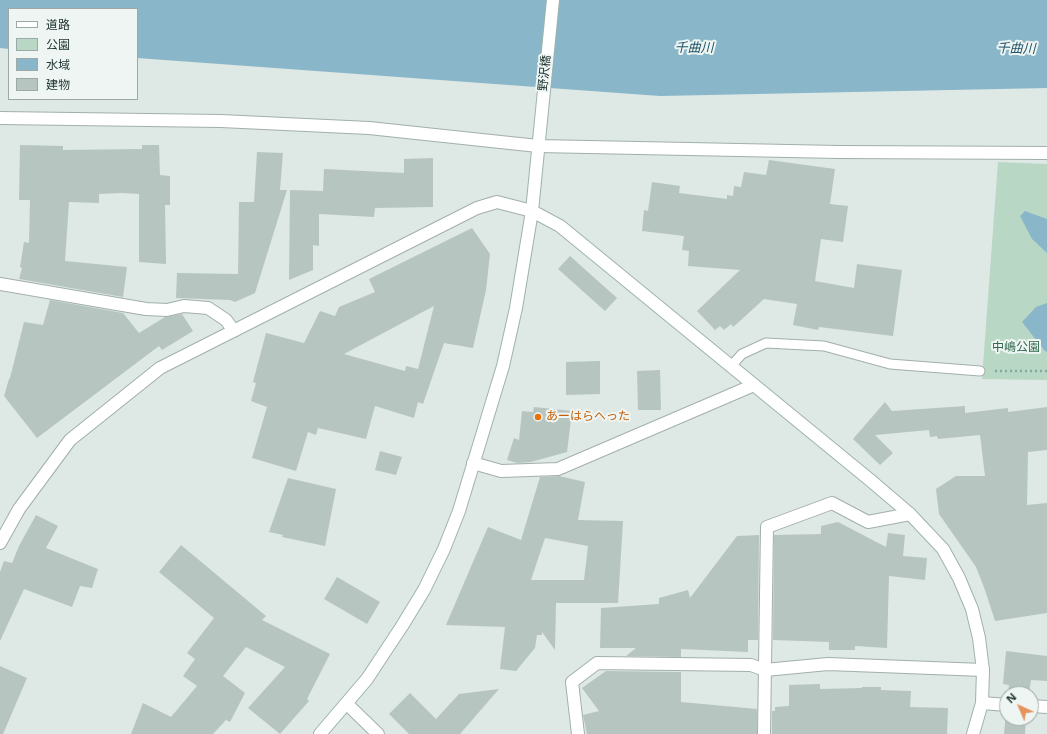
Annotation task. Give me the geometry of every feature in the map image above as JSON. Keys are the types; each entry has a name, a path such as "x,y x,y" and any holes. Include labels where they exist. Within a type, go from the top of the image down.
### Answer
{"street":[{"name":"野沢橋","path":"320,734 347,704 383,655 424,590 444,549 459,510 503,366 516,308 532,211 553,0"},
{"path":"0,118 221,121 369,128 538,146 839,152 1047,152"},
{"path":"0,542 19,509 70,440 160,368 477,208 497,202 532,211 560,226 910,514 943,549 959,578 972,609 979,638 983,670 982,703 973,734"},
{"path":"0,284 146,309 167,310 184,306 208,308 226,320 234,331"},
{"path":"473,464 500,471 558,469 754,385"},
{"path":"764,734 767,527 832,503 868,522 910,514"},
{"path":"578,734 572,682 597,663 751,665 765,670 828,664 983,670"},
{"path":"982,703 999,704"},
{"path":"347,704 378,734"}],"lane":[{"path":"731,366 742,354 766,342 824,346 890,364 980,371"}],"path":[{"path":"980,371 1047,371"}],"green space":[{"name":"中嶋公園","path":"998,162 1047,164 1047,380 982,379"}],"water":[{"name":"千曲川","path":"0,0 1047,0 1047,88 660,96 138,58 138,8 8,8 8,49 0,48"},
{"path":"1025,211 1047,219 1047,253 1032,239 1020,216"},
{"path":"1047,303 1047,352 1022,322 1036,307"}],"building":[{"path":"20,145 63,146 63,150 142,149 142,145 159,145 160,175 170,176 170,205 165,205 166,264 139,262 139,194 99,194 99,203 69,202 65,261 127,267 123,297 19,279 22,268 20,267 24,242 29,243 30,200 19,200"},
{"path":"257,152 283,153 280,190 287,190 255,293 235,302 230,300 176,298 177,273 238,274 239,202 254,202"},
{"path":"433,158 433,207 375,208 374,217 319,214 319,246 313,245 313,270 289,280 290,190 323,191 324,169 404,173 404,159"},
{"path":"769,160 835,169 830,204 848,206 843,242 821,239 815,281 854,288 857,264 902,270 893,336 819,327 818,330 793,325 797,304 764,299 733,327 731,324 724,330 720,326 715,330 697,311 740,270 688,266 689,251 682,250 684,236 642,231 644,210 648,211 652,182 680,186 679,193 727,199 727,195 733,196 734,186 741,187 744,172 766,175"},
{"path":"472,228 490,254 486,290 473,348 444,343 423,404 418,402 414,418 375,406 366,439 318,428 316,435 308,432 296,471 252,458 267,407 251,401 256,383 253,382 266,333 304,343 320,311 335,316 339,307 375,292 369,279","holes":["434,306 418,369 406,366 405,371 344,354"]},
{"path":"570,256 617,298 605,311 558,269"},
{"path":"50,300 123,313 139,333 165,317 182,314 193,331 162,350 159,346 37,438 4,396 24,322 43,325"},
{"path":"600,361 600,394 566,395 566,362"},
{"path":"660,370 661,410 638,410 637,371"},
{"path":"885,402 892,411 965,406 965,413 1008,408 1008,412 1047,407 1047,450 1028,452 1027,505 1047,503 1047,613 995,621 976,567 939,514 936,489 956,476 985,476 980,435 938,439 937,436 930,437 929,430 875,435 893,453 880,465 853,439"},
{"path":"534,407 572,411 567,452 531,462 517,463 507,460 514,438 519,440 522,411 533,412"},
{"path":"380,451 402,457 396,475 375,470"},
{"path":"559,476 585,482 578,520 623,521 618,603 556,603 555,650 542,632 542,635 537,635 535,648 516,671 500,669 505,627 446,625 488,527 521,540 540,477","holes":["545,538 588,546 584,580 531,580"]},
{"path":"288,478 336,489 325,546 282,537 283,535 269,532"},
{"path":"36,515 58,526 46,548 98,569 92,588 80,586 72,607 24,589 0,641 0,572 4,561 12,563 19,546"},
{"path":"838,522 886,547 888,533 905,535 903,556 927,558 925,580 889,576 887,648 855,646 855,650 829,650 829,642 773,640 774,535 821,534 821,526"},
{"path":"759,535 758,640 748,640 748,652 681,649 681,657 626,656 636,648 600,648 601,608 659,604 659,598 688,590 690,598 737,536"},
{"path":"181,545 266,616 262,620 330,654 307,699 309,701 280,734 248,708 285,667 246,647 223,676 245,693 230,722 226,720 213,734 131,734 143,703 171,717 197,686 183,676 195,659 187,653 214,618 159,572"},
{"path":"337,577 380,602 367,624 324,599"},
{"path":"1006,651 1047,656 1047,681 1031,680 1030,686 1009,686 1003,684"},
{"path":"0,666 27,678 3,734 0,734"},
{"path":"606,671 681,672 681,702 757,709 757,734 587,734 583,715 599,711 582,688"},
{"path":"820,684 820,689 881,687 881,690 911,691 910,707 948,708 947,734 772,734 772,711 775,711 775,707 789,706 789,685"},
{"path":"499,689 460,734 409,734 389,714 410,693 436,719 459,694"},
{"path":"1005,726 1026,726 1025,734 1004,734"}],"place":[{"name":"あーはらへった","path":"538,417"}]}
